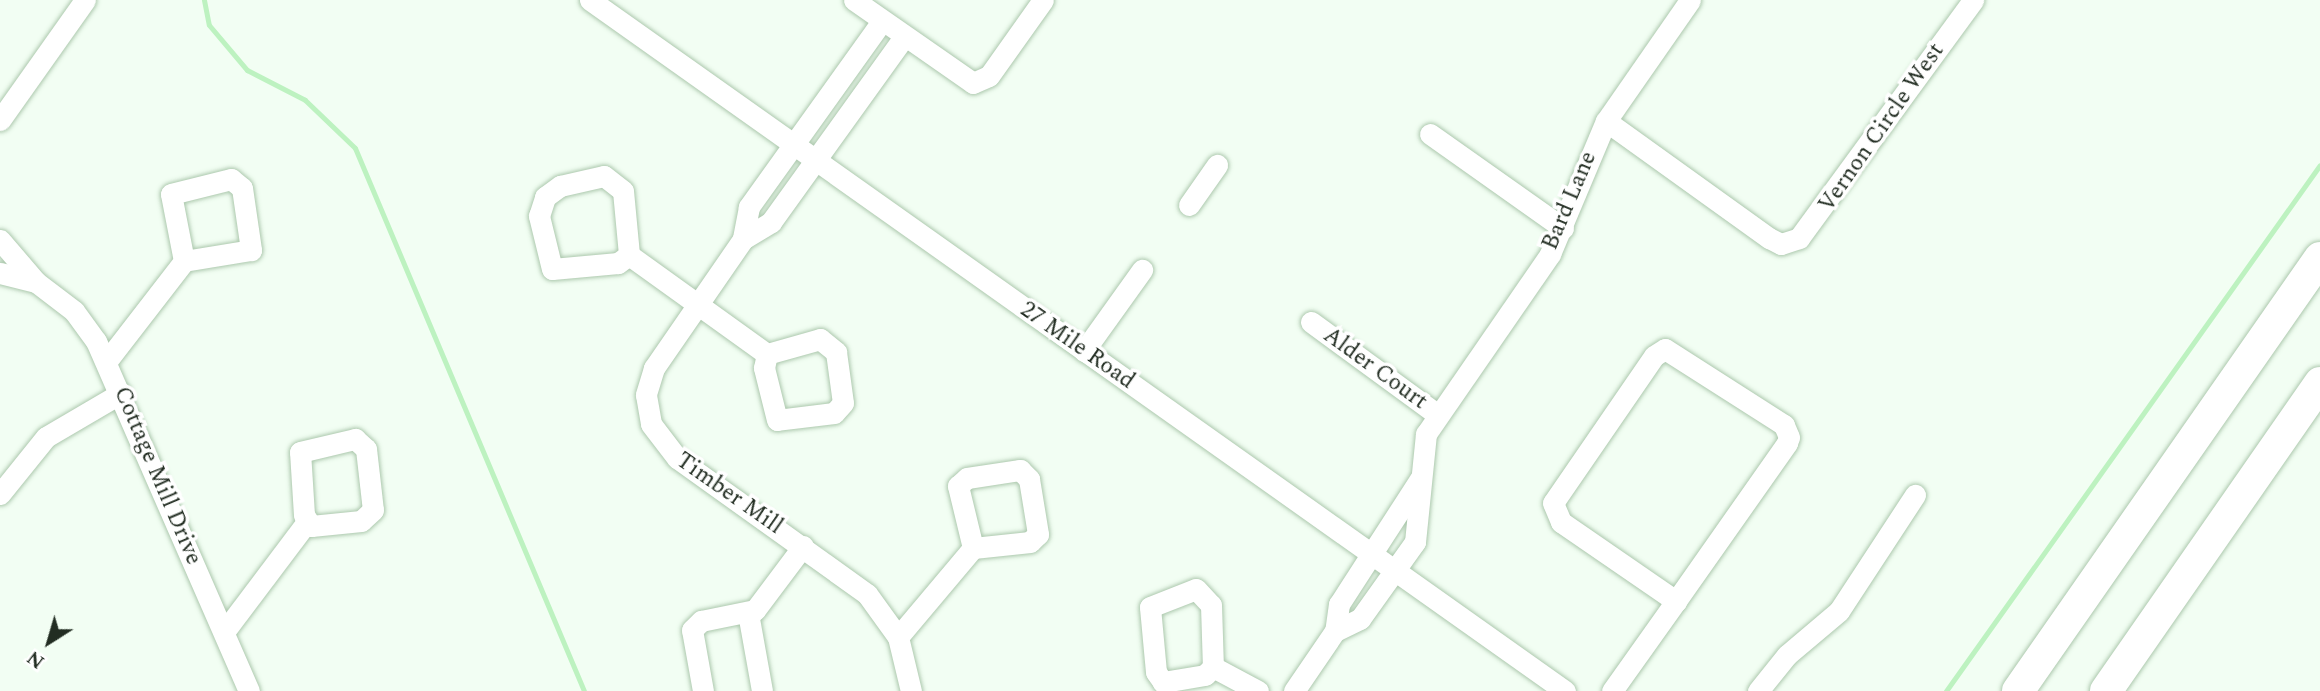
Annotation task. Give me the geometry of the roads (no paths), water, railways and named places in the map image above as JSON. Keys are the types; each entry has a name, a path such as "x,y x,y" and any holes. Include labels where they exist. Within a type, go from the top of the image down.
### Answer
{"highway":[{"path":"2018,691 2320,258"},
{"path":"2106,691 2320,383"}],"street":[{"path":"0,120 85,0"},
{"name":"27 Mile Road","path":"590,0 1565,691"},
{"path":"853,0 967,82 982,82 1043,0"},
{"name":"Bard Lane","path":"1335,631 1360,619 1395,572 1421,526 1420,479 1426,434 1563,228 1606,121 1690,0"},
{"name":"Vernon Circle West","path":"1606,121 1781,244 1810,229 1973,0"},
{"name":"Timber Mill","path":"743,239 749,207 882,20"},
{"name":"Timber Mill","path":"904,37 771,222 743,239 648,381 651,424 677,458 867,594 898,637 911,691"},
{"path":"1430,134 1563,228"},
{"path":"1189,205 1217,165"},
{"path":"629,255 618,263 551,269 540,216 545,197 560,186 612,177 623,191 629,255 696,306 767,354 820,339 833,346 844,397 839,409 777,420 764,368 767,354"},
{"path":"106,362 184,261 251,250 237,182 171,194 184,261"},
{"name":"Cottage Mill Drive","path":"0,240 36,282 74,311 106,362 249,691"},
{"path":"1084,351 1142,270"},
{"name":"Cottage Mill Drive","path":"0,273 36,282"},
{"name":"Alder Court","path":"1311,323 1438,415"},
{"path":"1612,691 1676,601 1789,437 1778,421 1665,349 1654,356 1553,503 1561,522 1676,601"},
{"path":"0,494 46,437 121,393"},
{"path":"224,632 307,522 300,452 361,443 373,510 361,521 317,527 307,522"},
{"path":"898,637 973,548 1030,542 1038,534 1029,479 1020,470 967,478 958,486 973,548"},
{"name":"Bard Lane","path":"1335,631 1339,604 1420,479"},
{"path":"1758,691 1787,655 1839,611 1915,495"},
{"path":"703,691 692,630 701,621 748,613 803,546"},
{"path":"1196,589 1207,596 1213,667 1205,675 1170,682 1159,678 1149,614 1154,602 1196,589"},
{"path":"748,613 762,691"},
{"path":"1294,691 1335,631"},
{"path":"1213,667 1258,691"}],"waterway":[{"path":"204,0 209,25 247,70 305,100 355,148 584,691"},
{"path":"1946,691 2320,165"}]}
